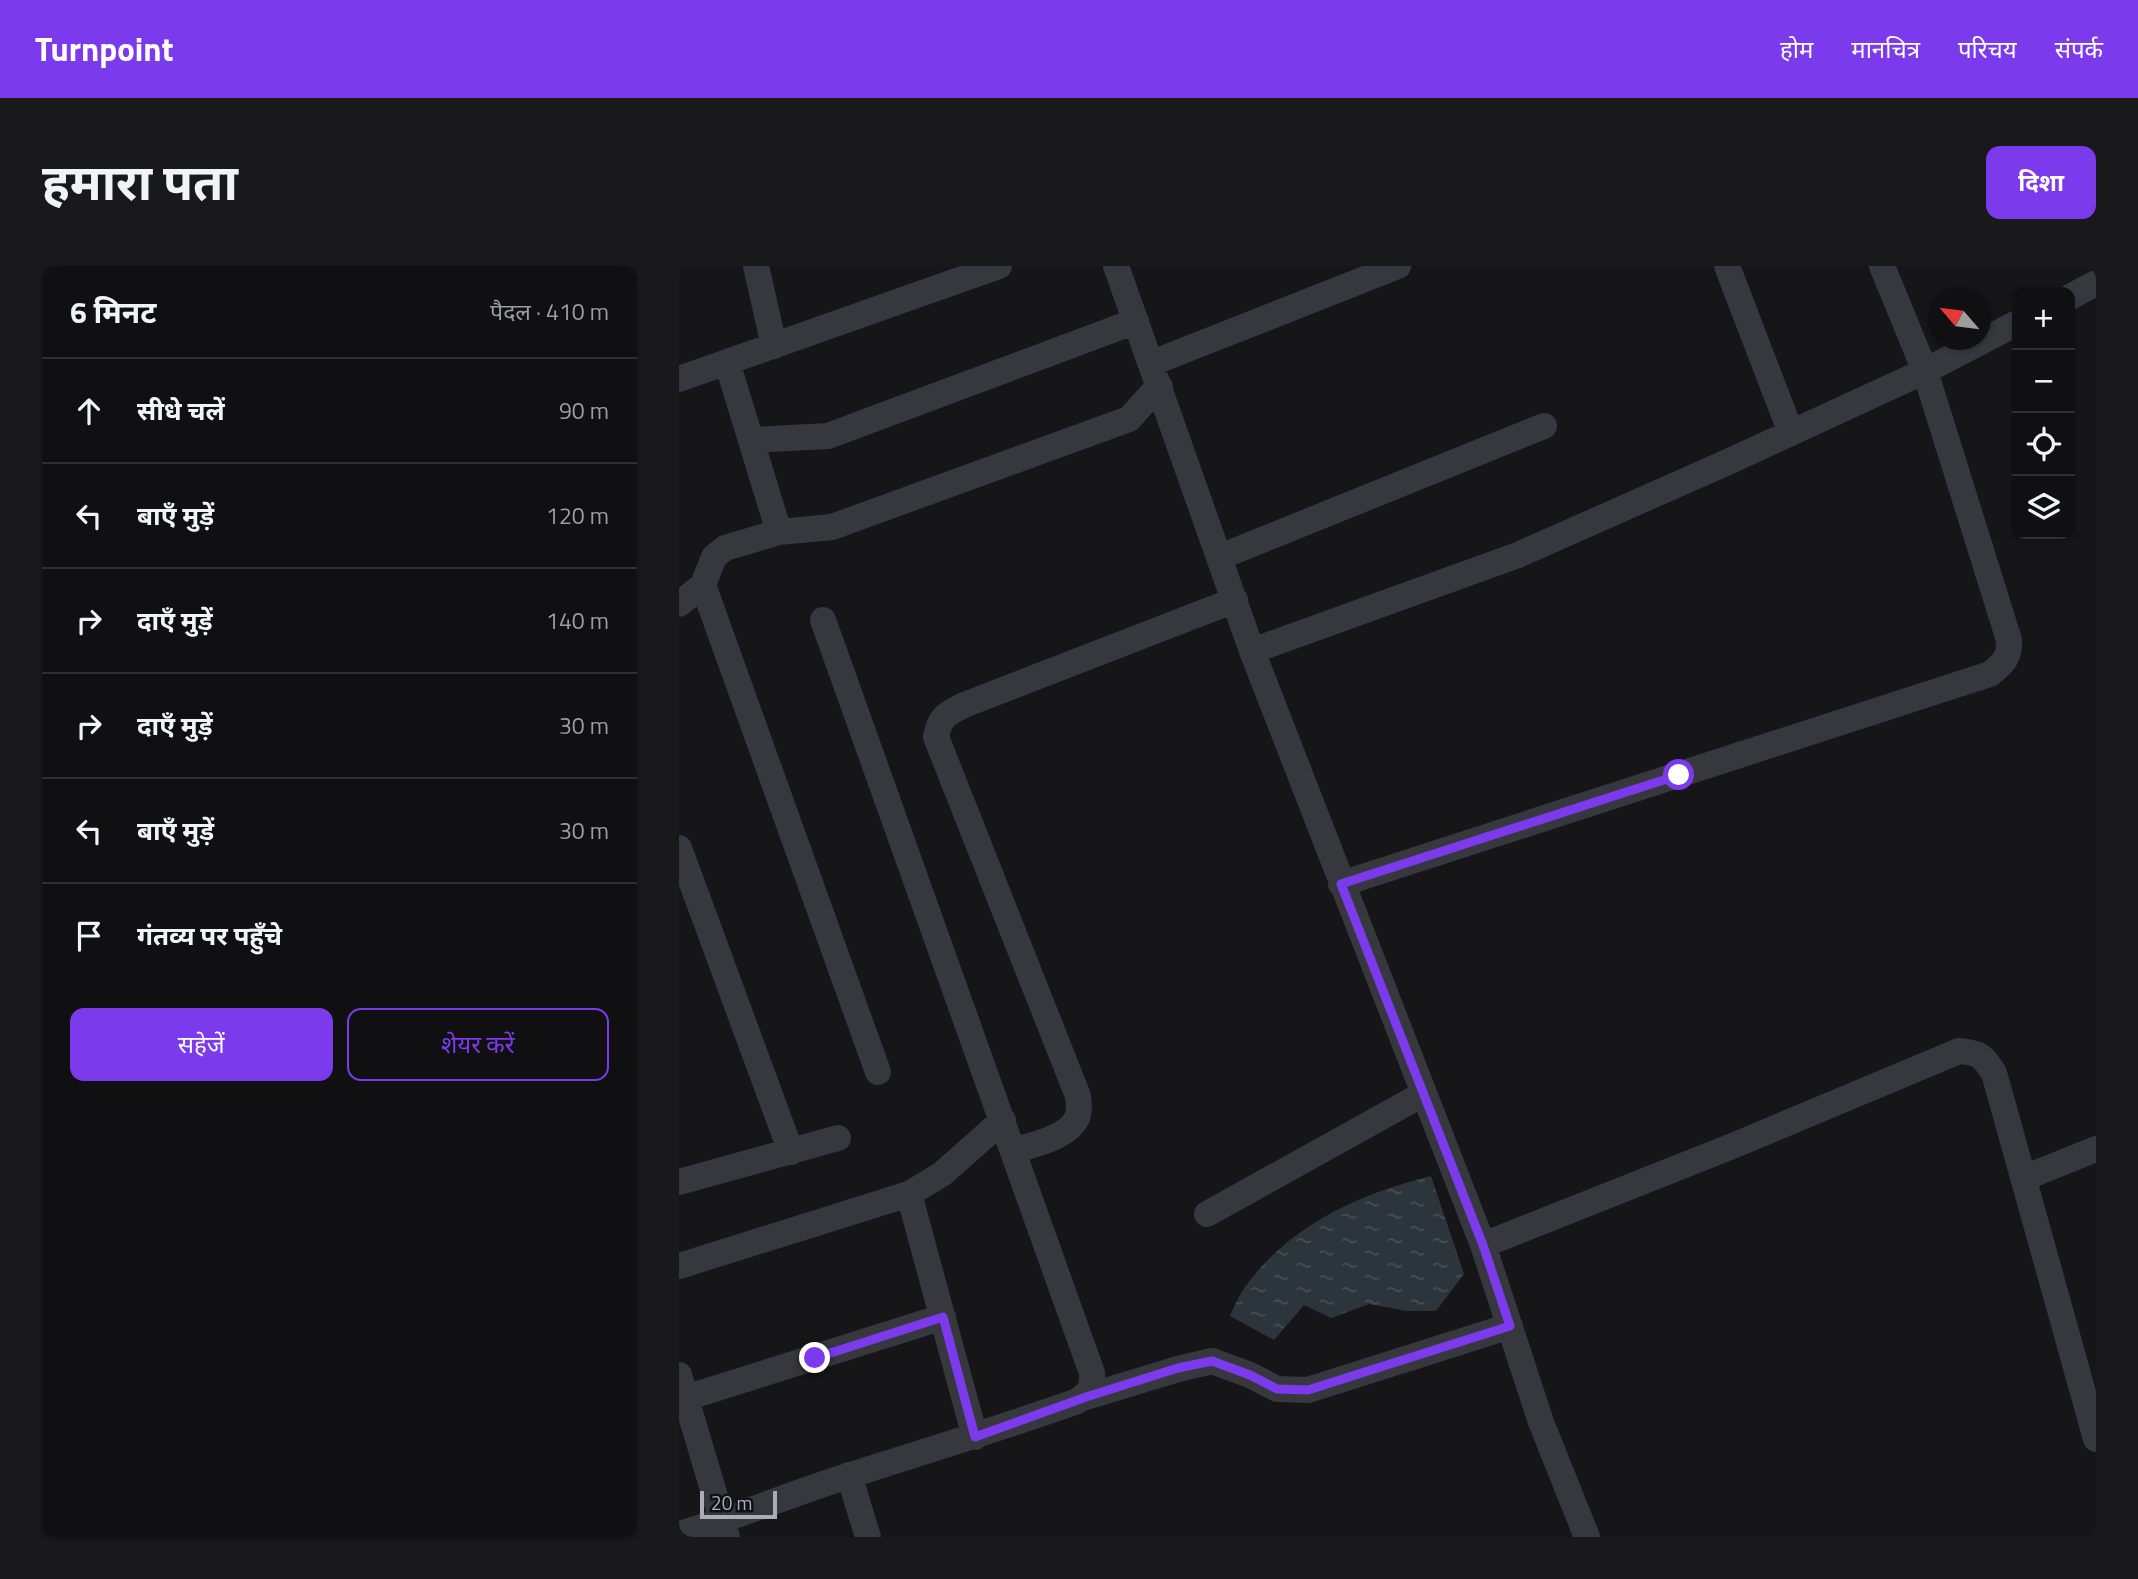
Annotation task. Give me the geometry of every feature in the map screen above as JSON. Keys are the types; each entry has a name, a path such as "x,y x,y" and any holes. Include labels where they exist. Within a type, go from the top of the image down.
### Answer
{"street":[{"path":"756,266 774,346"},
{"path":"679,379 999,266"},
{"path":"1116,266 1252,651 1483,1245 1541,1422 1587,1537"},
{"path":"1156,375 1398,266"},
{"path":"1727,266 1791,433"},
{"path":"1341,884 1990,674 2004,663 2010,651 2009,640 1925,371 1882,266"},
{"path":"2075,294 2096,283"},
{"path":"751,440 828,436 1136,321"},
{"path":"1252,651 1518,555 1925,371 2012,326"},
{"path":"727,362 779,532"},
{"path":"679,604 703,585 714,557 725,548 779,532 832,527 1129,419 1157,388 1156,375"},
{"path":"1220,557 1544,426"},
{"path":"703,585 878,1072"},
{"path":"1014,1152 1061,1133 1076,1121 1079,1111 1078,1096 936,737 938,726 941,719 964,705 1235,600"},
{"path":"823,620 1092,1373 1092,1385 1086,1397"},
{"path":"679,848 791,1152"},
{"path":"1483,1245 1735,1145 1959,1051 1983,1056 1994,1073 2096,1439"},
{"path":"1207,1214 1423,1094"},
{"path":"679,1266 909,1194 942,1174 1003,1120"},
{"path":"679,1181 838,1138"},
{"path":"2024,1178 2096,1149"},
{"path":"909,1194 975,1437"},
{"path":"725,1529 681,1391 943,1317"},
{"path":"679,1534 725,1529 849,1475 975,1437 1086,1397 1178,1368 1212,1361 1250,1375 1277,1389 1308,1390 1510,1326"},
{"path":"849,1475 868,1537"}],"water":[{"path":"1431,1176 1464,1274 1436,1311 1407,1311 1369,1304 1331,1318 1304,1305 1274,1340 1230,1316 1245,1287 1266,1262 1307,1228 1354,1202"}],"route":[{"path":"815,1358 943,1317 975,1437 1086,1397 1178,1368 1212,1361 1250,1375 1277,1389 1308,1390 1510,1326 1483,1245 1341,884 1679,775"}]}
